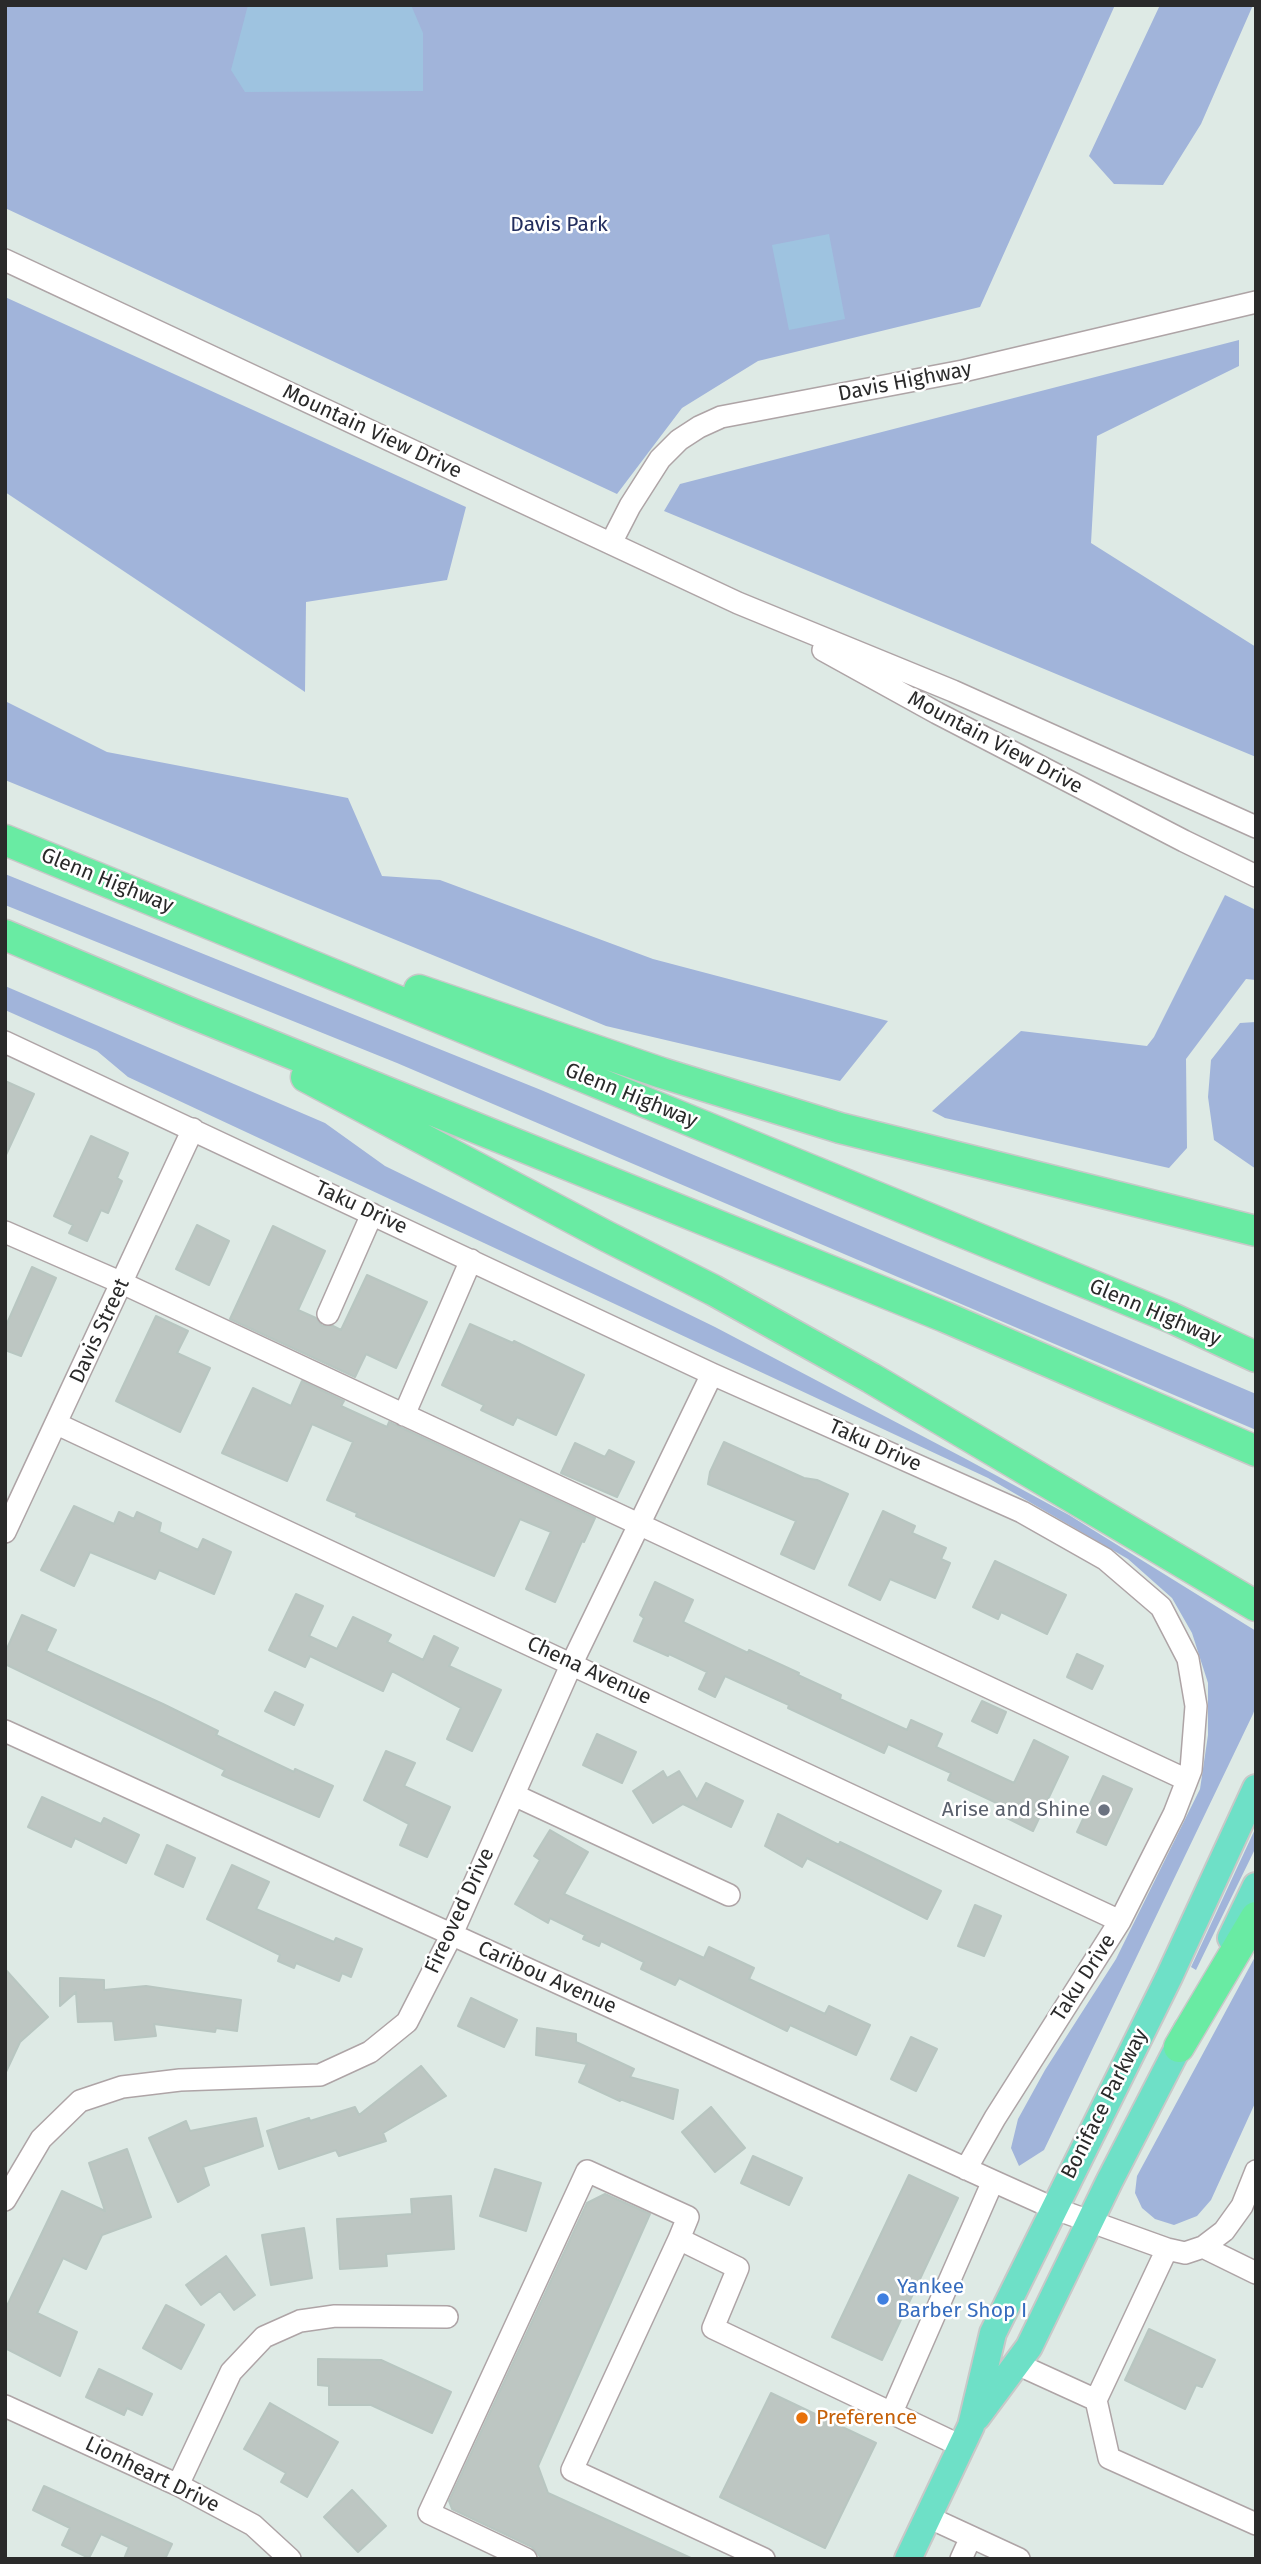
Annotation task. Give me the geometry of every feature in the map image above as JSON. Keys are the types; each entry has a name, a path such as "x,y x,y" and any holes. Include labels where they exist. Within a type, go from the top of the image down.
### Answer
{"highway":[{"name":"Glenn Highway","path":"5,840 1172,1318 1256,1357"},
{"path":"107,882 662,1073 840,1128 1256,1231"},
{"path":"5,935 186,1011 945,1317 1256,1451"},
{"path":"186,1011 387,1121 713,1290 871,1378 1256,1606"},
{"path":"1172,1318 1256,1349"},
{"path":"1179,2047 1256,1917"}],"main road":[{"name":"Boniface Parkway","path":"966,2436 993,2333 1169,1977 1256,1788"},
{"name":"Boniface Parkway","path":"908,2559 966,2436 1029,2347 1256,1886"}],"street":[{"name":"Mountain View Drive","path":"5,260 738,603 966,697 1256,827"},
{"name":"Davis Highway","path":"611,543 630,506 660,459 679,440 721,417 963,372 1256,302"},
{"name":"Mountain View Drive","path":"738,603 949,720 1256,876"},
{"name":"Taku Drive","path":"5,1042 712,1374 1022,1512 1105,1559 1161,1607 1188,1659 1196,1706 1191,1770 1174,1814 1120,1921 995,2118 966,2169"},
{"name":"Davis Street","path":"5,1532 193,1129"},
{"path":"328,1314 373,1214"},
{"path":"5,1232 122,1283 1187,1780"},
{"path":"404,1415 471,1260"},
{"name":"Fireoved Drive","path":"5,2200 41,2139 80,2101 122,2087 180,2080 320,2075 370,2052 407,2022 452,1934 572,1663 712,1374"},
{"name":"Chena Avenue","path":"57,1424 1120,1921"},
{"name":"Caribou Avenue","path":"5,1731 1053,2208 1167,2249"},
{"path":"514,1795 729,1895"},
{"path":"526,2559 429,2513 587,2171 688,2217 572,2470 764,2559"},
{"path":"1256,2171 1242,2206 1224,2231 1203,2247 1185,2253 1167,2249 1096,2400 1110,2458 1256,2524"},
{"path":"892,2412 993,2181"},
{"path":"679,2239 738,2268 713,2328 892,2412 966,2436"},
{"path":"1203,2247 1256,2273"},
{"path":"178,2485 231,2372 264,2337 300,2321 335,2316 447,2317"},
{"path":"1017,2364 1096,2400"},
{"name":"Lionheart Drive","path":"5,2406 178,2485 253,2525 290,2559"},
{"path":"928,2517 971,2537 995,2552 1019,2559"},
{"path":"961,2559 971,2537"}],"green space":[{"name":"Davis Park","path":"5,5 1115,5 980,307 758,361 682,408 617,494 5,208"},
{"path":"1160,5 1253,5 1201,124 1163,185 1114,184 1089,156"},
{"path":"5,297 466,507 447,580 306,602 305,692 5,492"},
{"path":"1239,340 1239,366 1097,436 1091,543 1256,647 1256,757 664,511 680,484"},
{"path":"5,701 107,752 348,798 382,876 440,880 653,959 888,1021 840,1081 606,1026 5,780"},
{"path":"5,874 541,1090 1256,1394 1256,1430 397,1063 5,905"},
{"path":"1225,895 1256,910 1256,980 1246,979 1186,1059 1187,1148 1169,1168 945,1118 932,1111 1021,1031 1147,1046"},
{"path":"5,986 325,1123 385,1166 715,1327 1069,1515 1256,1631 1256,1706 1253,1714 1044,2150 1019,2166 1011,2148 1018,2119 1045,2070 1116,1959 1200,1789 1208,1735 1208,1683 1192,1633 1172,1598 1128,1559 988,1478 128,1077 97,1051 5,1010"},
{"path":"1256,1022 1256,1169 1214,1140 1208,1097 1211,1060 1240,1023"},
{"path":"1256,1827 1256,1847 1196,1970 1191,1967"},
{"path":"1256,1955 1256,2101 1211,2200 1197,2216 1174,2225 1155,2219 1142,2208 1135,2193 1137,2176"}],"shaded area":[{"path":"248,5 411,5 423,33 423,91 245,92 231,70"},
{"path":"829,234 845,319 789,330 772,245"}],"building":[{"path":"5,1081 34,1094 5,1157"},
{"path":"91,1136 128,1153 117,1178 122,1181 108,1213 101,1210 87,1241 69,1233 73,1225 54,1216"},
{"path":"197,1225 229,1241 209,1285 176,1269"},
{"path":"273,1226 325,1251 298,1310 316,1318 322,1326 333,1326 341,1330 367,1275 427,1302 396,1368 366,1354 355,1377 230,1319"},
{"path":"32,1267 56,1278 21,1356 5,1350 5,1328"},
{"path":"156,1316 188,1331 177,1353 210,1368 180,1432 116,1401"},
{"path":"470,1324 513,1343 514,1341 584,1375 556,1435 517,1417 513,1425 481,1410 484,1405 442,1385"},
{"path":"302,1381 344,1401 341,1406 387,1427 389,1422 595,1518 555,1602 526,1589 551,1532 520,1519 494,1576 356,1516 357,1513 327,1500 353,1442 312,1424 287,1481 222,1453 253,1388 291,1406"},
{"path":"724,1442 804,1478 817,1480 848,1494 814,1569 781,1554 796,1521 708,1484 710,1472"},
{"path":"575,1443 605,1457 609,1450 634,1462 617,1497 561,1473"},
{"path":"74,1506 114,1524 119,1512 134,1519 137,1512 161,1523 159,1532 198,1550 203,1539 231,1552 214,1594 159,1570 155,1579 90,1552 74,1586 41,1570"},
{"path":"883,1511 915,1526 912,1533 946,1548 941,1559 950,1563 935,1598 890,1579 880,1600 849,1585"},
{"path":"995,1561 1066,1595 1047,1634 1001,1612 998,1619 973,1607"},
{"path":"655,1582 693,1600 683,1622 748,1653 749,1650 799,1673 798,1675 841,1695 840,1699 907,1730 911,1720 942,1734 936,1747 1014,1783 1034,1740 1068,1757 1033,1831 999,1814 1003,1806 948,1780 951,1773 888,1744 884,1753 725,1676 715,1697 699,1689 707,1672 634,1641 644,1618 640,1615"},
{"path":"296,1594 323,1606 309,1636 337,1649 353,1617 391,1635 387,1642 423,1660 434,1636 458,1648 449,1666 501,1690 472,1751 447,1739 461,1708 392,1671 383,1691 310,1656 305,1667 269,1650"},
{"path":"22,1615 56,1630 46,1651 163,1704 218,1731 216,1735 294,1772 295,1769 333,1786 319,1817 222,1775 225,1770 5,1664 5,1653"},
{"path":"1077,1654 1103,1666 1092,1689 1067,1677"},
{"path":"275,1692 303,1705 294,1725 265,1711"},
{"path":"982,1701 1006,1712 997,1733 972,1721"},
{"path":"597,1734 636,1752 622,1783 583,1765"},
{"path":"386,1751 415,1763 404,1786 450,1807 427,1857 400,1845 409,1824 364,1800"},
{"path":"663,1771 667,1778 679,1771 697,1800 706,1783 743,1801 731,1827 683,1804 653,1823 633,1791"},
{"name":"Arise and Shine","path":"1103,1776 1132,1789 1106,1845 1077,1832"},
{"path":"42,1797 101,1824 104,1818 139,1835 126,1863 75,1838 71,1847 28,1827"},
{"path":"778,1814 941,1891 927,1919 807,1858 802,1867 765,1846"},
{"path":"550,1830 588,1852 564,1894 704,1958 709,1947 754,1968 749,1979 825,2014 829,2006 870,2025 856,2055 790,2025 787,2031 679,1978 675,1985 641,1969 644,1962 601,1941 599,1946 583,1939 585,1935 550,1918 548,1923 515,1904 540,1860 534,1856"},
{"path":"167,1845 195,1858 183,1887 155,1874"},
{"path":"232,1865 269,1882 256,1909 334,1942 336,1938 362,1949 351,1977 342,1973 339,1981 296,1963 294,1968 278,1961 280,1955 207,1919"},
{"path":"975,1905 1001,1916 984,1956 958,1946"},
{"path":"5,1969 48,2017 20,2042 5,2074"},
{"path":"60,1978 104,1980 104,1990 146,1986 241,2000 237,2031 216,2028 215,2032 154,2024 156,2036 115,2040 113,2021 78,2022 76,1992 60,2006"},
{"path":"471,1998 517,2020 504,2047 458,2026"},
{"path":"537,2028 576,2034 576,2042 634,2069 630,2077 678,2090 673,2119 620,2101 579,2082 587,2064 536,2055"},
{"path":"911,2037 937,2049 916,2091 891,2079"},
{"path":"421,2066 446,2096 383,2133 386,2141 339,2156 336,2150 279,2169 267,2131 355,2107 359,2115"},
{"path":"711,2107 745,2148 715,2172 682,2132"},
{"path":"256,2118 263,2146 203,2167 209,2185 178,2202 149,2138 186,2121 190,2131"},
{"path":"127,2149 151,2217 102,2235 86,2269 63,2258 37,2313 77,2332 60,2376 5,2348 5,2310 62,2191 105,2211 89,2163"},
{"path":"753,2156 802,2178 789,2205 741,2183"},
{"path":"495,2169 541,2183 526,2231 480,2216"},
{"path":"909,2175 958,2198 882,2360 832,2337"},
{"path":"605,2194 650,2214 538,2466 548,2493 693,2559 542,2559 532,2547 452,2509 449,2501 587,2203"},
{"path":"451,2196 454,2249 386,2254 387,2266 340,2269 337,2219 412,2214 411,2199"},
{"path":"304,2228 312,2278 271,2285 262,2235"},
{"path":"226,2256 255,2295 234,2310 220,2291 201,2305 186,2285"},
{"path":"166,2305 204,2325 181,2369 143,2348"},
{"path":"1149,2329 1215,2360 1202,2387 1196,2385 1185,2409 1125,2380"},
{"path":"318,2359 381,2360 451,2392 432,2433 371,2405 329,2405 329,2386 318,2385"},
{"path":"99,2369 152,2394 142,2415 127,2408 124,2415 86,2397"},
{"path":"771,2393 876,2443 825,2548 720,2497"},
{"path":"270,2403 338,2442 307,2497 281,2482 286,2473 244,2449"},
{"path":"44,2486 172,2544 165,2559 124,2559 129,2547 101,2534 89,2558 62,2545 70,2528 33,2510"},
{"path":"352,2490 386,2526 358,2552 324,2517"}],"place":[{"name":"Arise and Shine","path":"1104,1810"},
{"name":"Yankee Barber Shop I","path":"883,2299"},
{"name":"Preference","path":"802,2418"}]}
